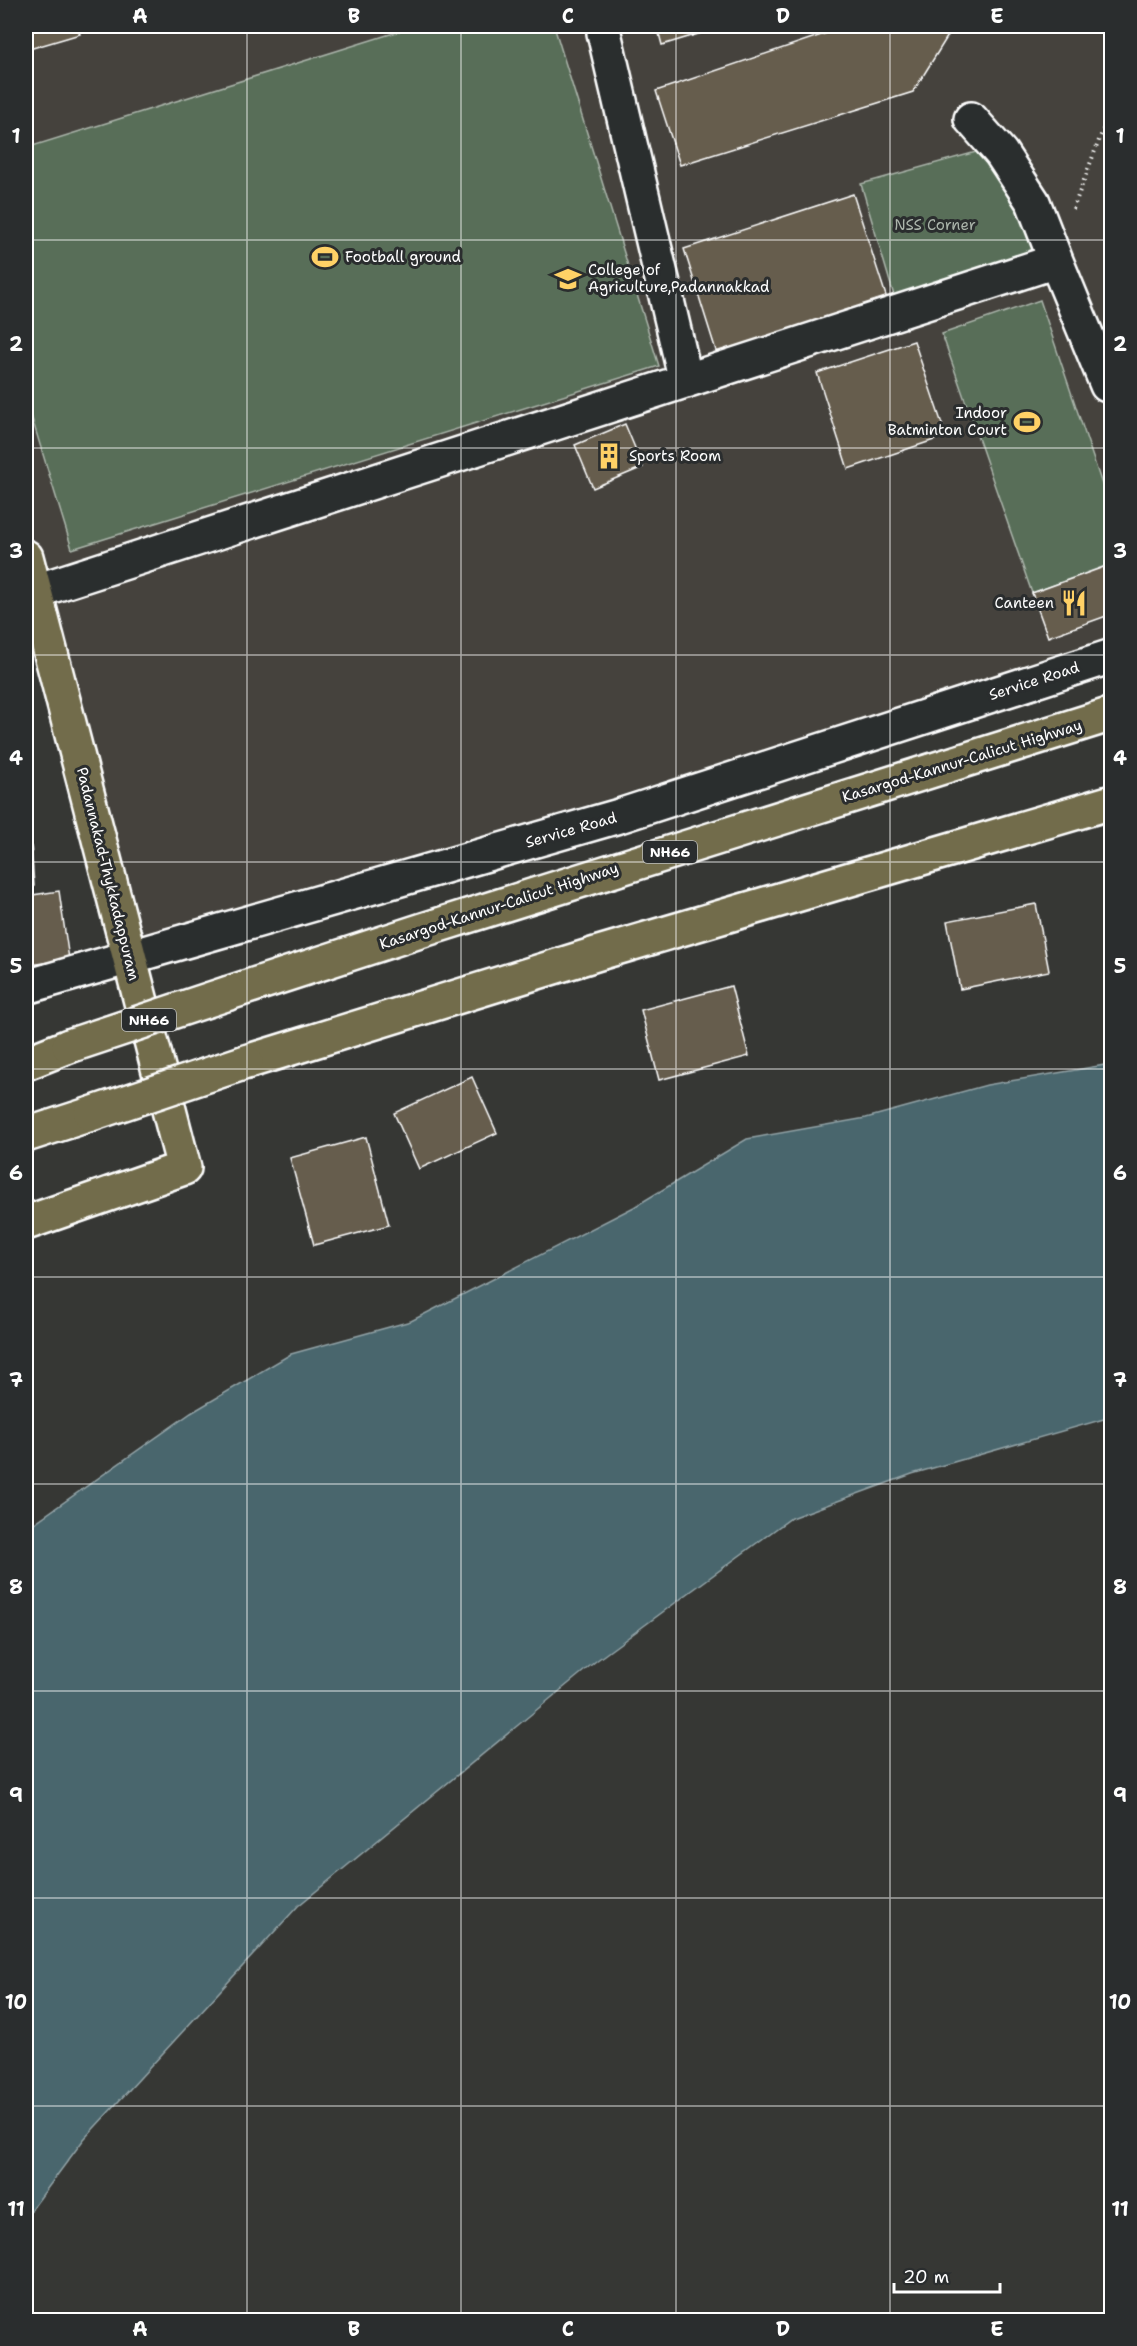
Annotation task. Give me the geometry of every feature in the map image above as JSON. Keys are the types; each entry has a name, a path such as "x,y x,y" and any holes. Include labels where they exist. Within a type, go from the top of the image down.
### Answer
{"main road":[{"name":"Padannakad-Thykkadappuram","path":"26,558 184,1168 26,1223"},
{"name":"Kasargod-Kannur-Calicut Highway","path":"26,1063 69,1046 423,930 1112,714"},
{"path":"26,1135 246,1062 599,952 1112,802"}],"street":[{"path":"604,33 686,381"},
{"path":"970,119 1001,153 1033,202 1107,385 1112,384"},
{"path":"36,591 1056,261"},
{"name":"Service Road","path":"26,987 619,816 1112,656"}],"path":[{"path":"1056,261 1084,175 1112,106"}],"shaded area":[{"name":"College of Agriculture,Padannakkad","path":"26,26 1111,26 1111,643 146,942 26,533"}],"green space":[{"name":"Football ground","path":"416,26 554,26 659,366 72,549 26,399 26,148"},
{"name":"NSS Corner","path":"976,152 998,163 1042,254 895,299 861,184"},
{"name":"Indoor Batminton Court","path":"1040,300 1111,511 1111,564 1032,593 942,334"}],"water":[{"path":"1111,1064 1111,1417 912,1474 791,1518 596,1661 298,1906 84,2139 26,2217 26,1529 191,1413 291,1354 411,1321 634,1207 747,1139 866,1118 987,1085"}],"building":[{"path":"26,26 77,26 80,34 26,50"},
{"path":"657,26 725,26 662,45"},
{"path":"848,26 954,26 913,92 680,165 656,91"},
{"path":"853,194 888,302 718,357 684,249"},
{"path":"914,341 946,436 848,469 817,373"},
{"name":"Sports Room","path":"625,424 643,467 593,488 575,445"},
{"name":"Canteen","path":"1112,564 1112,614 1048,637 1032,593"},
{"path":"26,843 31,843 34,886 26,886"},
{"path":"59,891 69,959 30,965 26,935 26,896"},
{"path":"1036,904 1049,971 960,989 947,921"},
{"path":"731,986 749,1056 659,1080 641,1010"},
{"path":"472,1077 497,1133 419,1169 394,1113"},
{"path":"366,1137 389,1225 314,1245 290,1158"}],"place":[{"name":"Football ground","path":"325,257"},
{"name":"College of Agriculture,Padannakkad","path":"568,279"},
{"name":"Indoor Batminton Court","path":"1027,422"},
{"name":"Sports Room","path":"609,456"},
{"name":"Canteen","path":"1074,603"}]}
